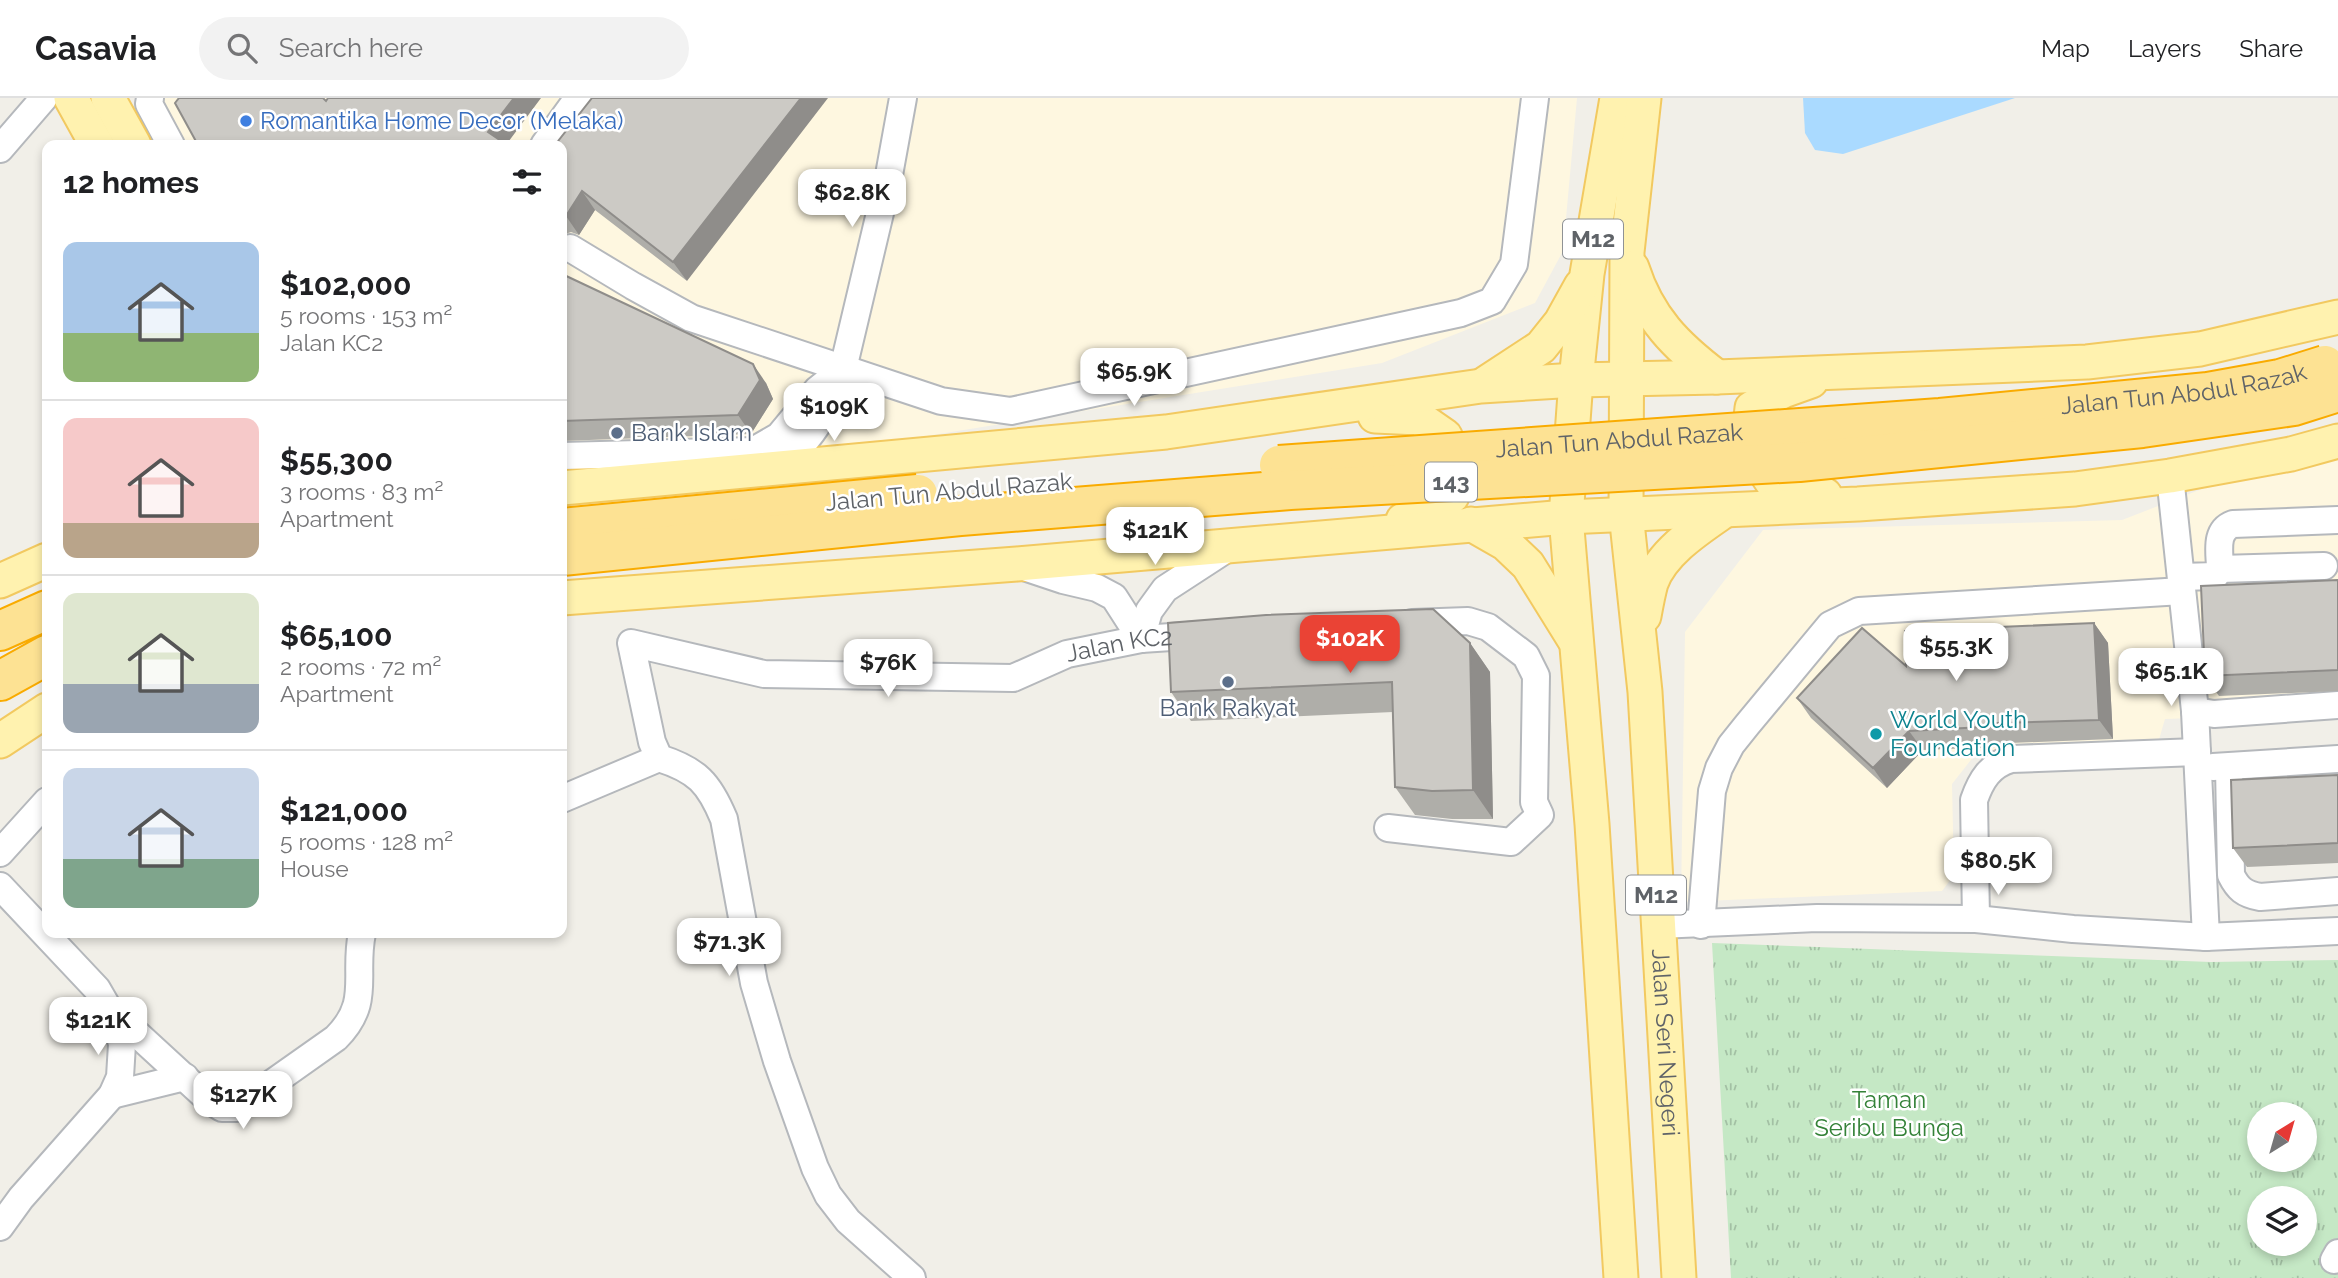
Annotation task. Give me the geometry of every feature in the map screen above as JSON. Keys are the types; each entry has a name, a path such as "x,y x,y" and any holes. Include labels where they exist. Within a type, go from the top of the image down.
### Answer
{"highway":[{"name":"Jalan Tun Abdul Razak","path":"567,528 859,499 1215,469 1940,418 2208,392 2280,379 2334,373"},
{"name":"Jalan Tun Abdul Razak","path":"567,555 960,516 1290,490 1435,484 1812,460 2142,428 2294,406 2334,373"},
{"path":"0,631 42,612"},
{"path":"0,681 42,658"}],"main road":[{"path":"71,98 94,140"},
{"path":"108,98 131,140"},
{"name":"M12","path":"1617,98 1587,274 1566,517 1592,824 1621,1278"},
{"name":"M12","path":"1626,513 1626,252 1644,98"},
{"path":"1626,252 1639,290 1659,324 1685,353 1717,377"},
{"path":"1481,386 1541,347 1561,322 1587,274"},
{"path":"567,488 1166,432 1481,386 1576,380 2087,362 2200,349 2338,317"},
{"path":"1834,373 1783,391 1752,408 1748,446 1772,482 1858,503"},
{"path":"1296,413 1419,418 1445,436 1458,465 1452,496 1432,513 1323,537"},
{"path":"567,598 1017,564 1566,517 1724,511 2076,489 2170,476 2291,454 2338,441"},
{"path":"1640,633 1651,581 1668,557 1690,535 1724,511"},
{"name":"Jalan Seri Negeri","path":"1626,513 1640,633 1679,1278"},
{"path":"1471,524 1506,544 1528,565 1577,644"},
{"path":"0,581 42,562"},
{"path":"0,741 42,713"}],"street":[{"path":"0,149 44,98"},
{"path":"150,98 149,104 168,140"},
{"path":"548,140 578,98"},
{"path":"769,469 791,458 807,441 833,394 843,369 903,98"},
{"path":"570,248 691,318 941,401 1012,411 1461,313 1492,301 1514,264 1535,98"},
{"path":"567,456 753,451 779,436 817,390 843,369"},
{"path":"2170,476 2195,711 2206,937"},
{"path":"1701,925 1712,791 1720,768 1746,725 1830,625 1859,611 2181,584 2215,576 2220,569 2220,537 2226,527 2233,524 2338,520"},
{"path":"1141,639 1149,611 1165,589 1233,545"},
{"path":"1017,564 1063,580 1097,588 1114,597 1141,639"},
{"path":"2220,569 2324,566"},
{"path":"1388,828 1511,842 1540,815 1534,802 1536,676 1526,656 1488,627 1468,621 1390,624"},
{"name":"Jalan KC2","path":"659,758 652,742 631,643 764,674 1013,678 1067,654 1141,639 1233,632"},
{"path":"2195,711 2214,714 2338,705"},
{"path":"567,797 659,758 680,765 698,776 714,794 724,819 754,983 804,1141 828,1195 848,1221 912,1278"},
{"path":"1976,919 1974,800 1990,770 2000,762 2011,759 2197,760 2230,767 2338,759"},
{"path":"2230,767 2231,875 2237,888 2248,895 2260,897 2338,891"},
{"path":"0,853 42,807"},
{"path":"0,886 42,931"},
{"path":"1658,925 1817,918 1976,919 2073,929 2206,937 2338,931"},
{"path":"0,1227 10,1202 112,1095 120,1077 122,1044 108,1007 97,989 49,938"},
{"path":"108,1007 209,1100 222,1108 237,1108 336,1038 355,1014 359,1001 361,938"},
{"path":"112,1095 184,1077"}],"shaded area":[{"path":"157,98 1577,98 1563,251 1535,303 1382,363 883,443 567,467 567,140 179,140"},
{"path":"2338,451 2338,713 2165,719 2158,743 1974,756 1952,784 1954,875 1942,891 1681,902 1685,632 1763,530 2122,520 2207,487"}],"green space":[{"name":"Taman Seribu Bunga","path":"1712,943 2211,962 2338,960 2338,1278 1731,1278"}],"water":[{"path":"1803,98 2015,98 1843,154 1815,150 1805,133"}],"building":[{"path":"179,98 323,98 326,101 328,98 514,98 488,132 500,140 195,140 175,103"},
{"path":"592,98 801,98 673,262 582,191 567,214 567,140 559,140"},
{"path":"567,276 753,364 760,380 738,415 567,421"},
{"path":"2338,580 2338,670 2205,676 2201,586"},
{"path":"1433,609 1470,643 1473,790 1432,791 1395,787 1392,682 1171,692 1168,623 1266,615"},
{"path":"2094,623 2099,720 1996,723 1983,727 1909,731 1873,768 1797,698 1862,628 1906,666 1905,631"},
{"path":"2338,775 2338,843 2233,848 2231,780"}],"place":[{"name":"Romantika Home Decor (Melaka)","path":"246,121"},
{"name":"Bank Islam","path":"617,433"},
{"name":"Bank Rakyat","path":"1228,682"},
{"name":"World Youth Foundation","path":"1876,734"}]}
